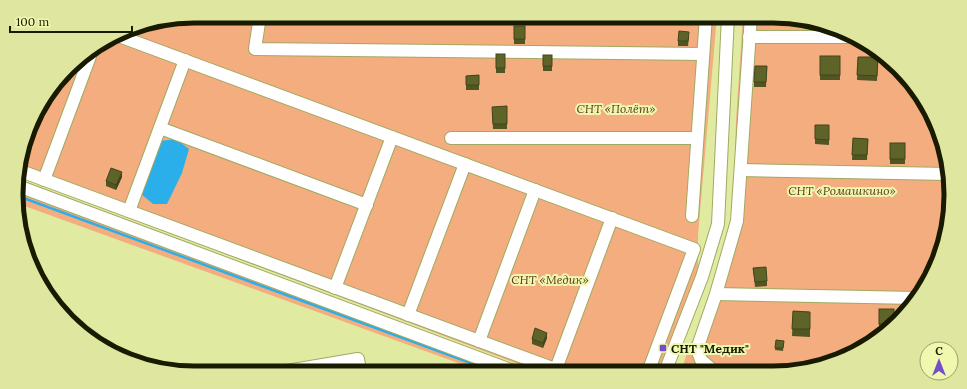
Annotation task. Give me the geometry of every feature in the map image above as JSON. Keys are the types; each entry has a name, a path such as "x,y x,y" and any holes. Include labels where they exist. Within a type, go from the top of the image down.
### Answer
{"street":[{"path":"259,23 255,48 703,54"},
{"path":"692,216 705,23"},
{"path":"666,366 702,277 718,224 728,23"},
{"path":"708,366 701,360 697,349 716,294 737,221 742,170 750,23"},
{"path":"749,37 840,37"},
{"path":"125,38 694,249 650,366"},
{"path":"44,180 89,59"},
{"path":"129,211 185,60"},
{"path":"160,128 367,205"},
{"path":"335,288 392,137"},
{"path":"451,138 697,138"},
{"path":"408,315 464,164"},
{"path":"742,170 943,174"},
{"path":"24,172 546,366"},
{"path":"23,188 500,366"},
{"path":"479,341 535,190"},
{"path":"561,366 612,218"},
{"path":"716,294 910,298"},
{"path":"316,366 358,359 361,366"}],"green space":[{"name":"СНТ «Медик»","path":"716,23 698,235 698,275 662,366 523,366 24,177 32,139 46,109 58,90 73,73 90,58 129,36 172,24"},
{"name":"СНТ «Ромашкино»","path":"743,23 784,23 806,26 828,32 858,46 877,58 894,73 909,90 931,129 943,172 944,206 941,228 931,260 915,290 894,316 868,337 838,353 806,363 784,366 683,366 690,344 699,332 733,223 736,121"},
{"path":"23,194 489,366 466,366 23,205"}],"water":[{"path":"176,139 189,149 182,173 167,204 153,204 141,194 160,141"}],"building":[{"path":"514,26 525,26 525,39 514,39"},
{"path":"679,31 689,32 688,41 678,41"},
{"path":"496,54 505,54 505,68 496,68"},
{"path":"543,55 552,55 552,66 543,66"},
{"path":"820,56 840,56 840,75 820,75"},
{"path":"858,57 876,57 878,59 877,76 857,75"},
{"path":"755,66 767,66 766,82 754,82"},
{"path":"479,75 479,85 466,85 466,76"},
{"path":"507,106 507,124 493,124 492,107"},
{"path":"815,125 829,125 829,140 815,139"},
{"path":"853,138 868,139 867,155 852,155"},
{"path":"890,143 905,143 905,159 890,159"},
{"path":"111,168 122,172 116,185 106,181"},
{"path":"766,267 767,281 755,282 753,268"},
{"path":"879,309 894,309 894,316 885,324 879,324"},
{"path":"793,311 810,312 810,329 792,329"},
{"path":"535,328 547,333 543,343 532,339"},
{"path":"776,340 784,341 783,348 775,348"}],"waterway":[{"path":"23,198 479,366"}],"place":[{"name":"СНТ \"Медик\"","path":"663,348"}],"park label":[{"name":"СНТ «Полёт»","path":"616,108"}]}
